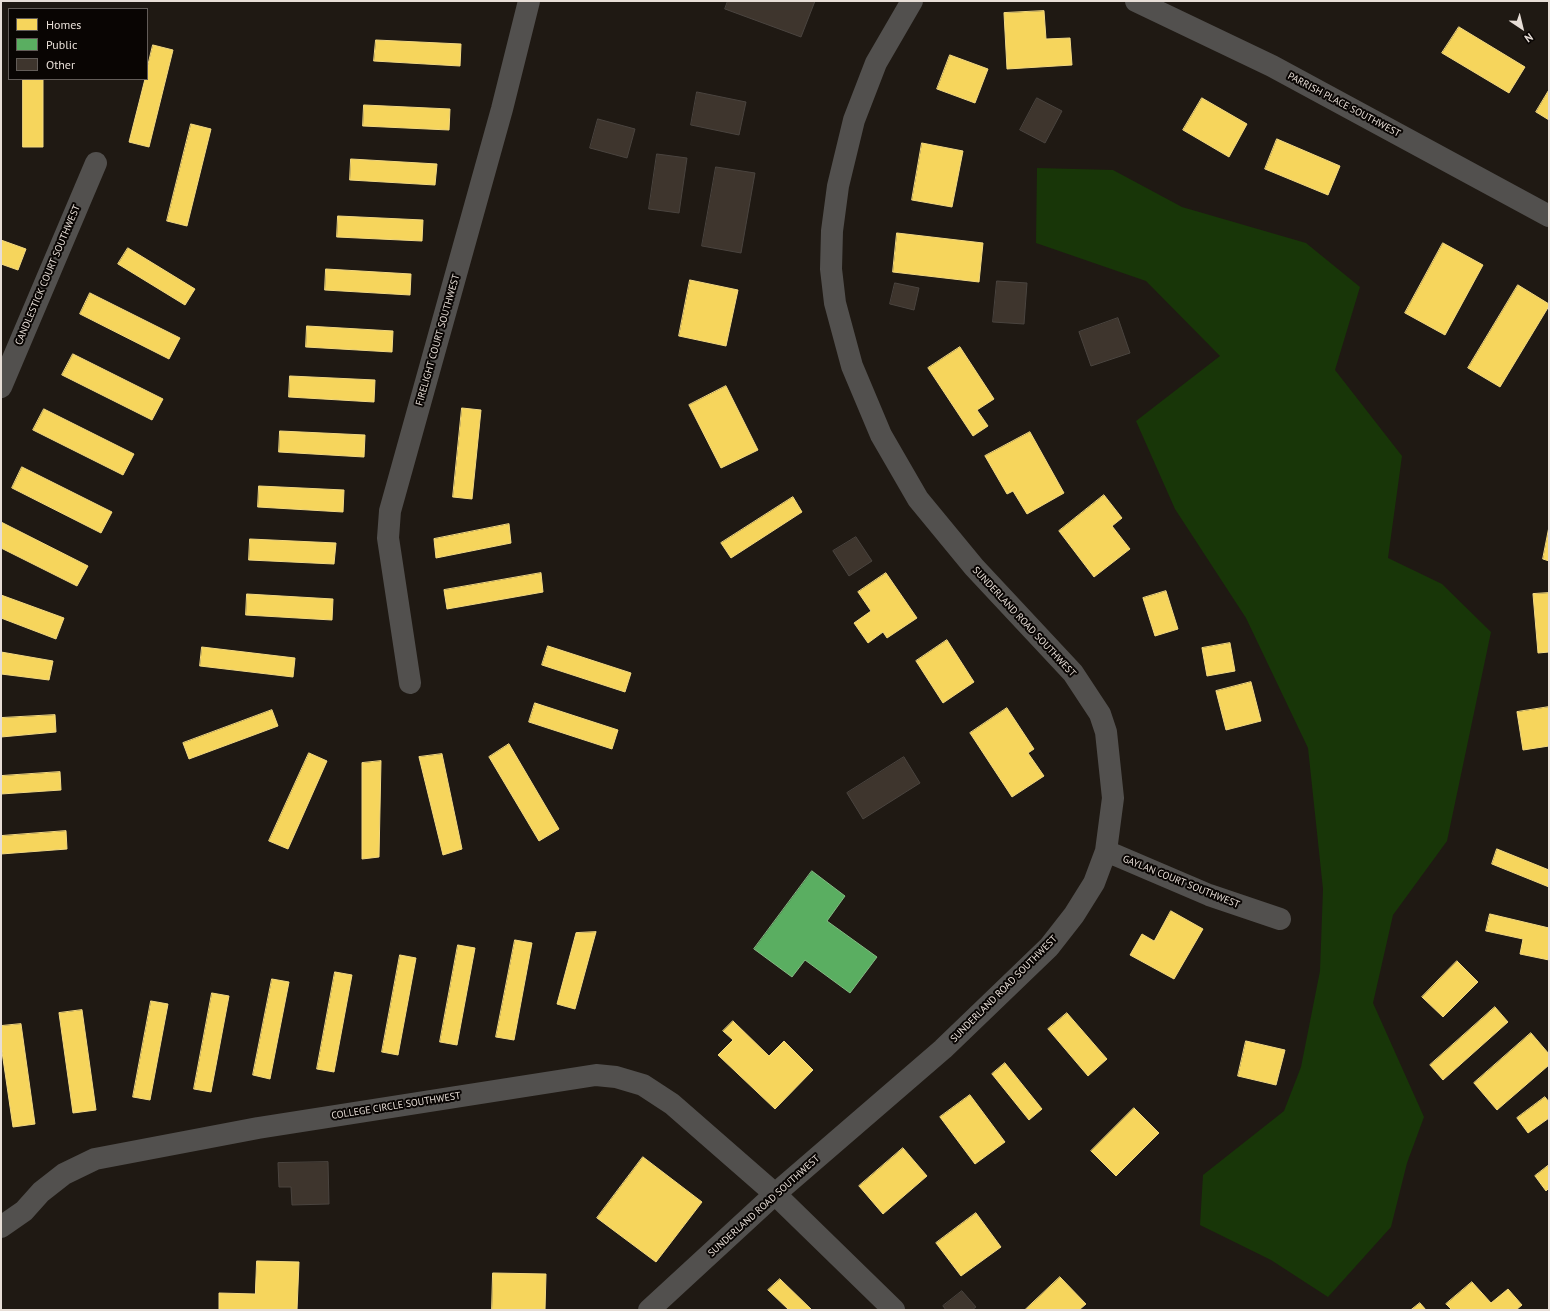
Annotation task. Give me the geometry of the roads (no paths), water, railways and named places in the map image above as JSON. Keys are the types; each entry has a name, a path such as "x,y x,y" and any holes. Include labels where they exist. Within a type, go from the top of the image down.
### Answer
{"street":[{"name":"FIRELIGHT COURT SOUTHWEST","path":"410,683 388,538 390,511 502,110 529,1"},
{"name":"SUNDERLAND ROAD SOUTHWEST","path":"649,1310 775,1194 943,1049 1049,947 1074,915 1094,883 1106,851 1113,798 1106,732 1100,714 1074,674 974,567 918,499 881,435 855,373 835,303 831,269 832,231 838,186 854,120 876,63 912,1"},
{"name":"PARRISH PLACE SOUTHWEST","path":"1136,1 1272,66 1549,216"},
{"name":"CANDLESTICK COURT SOUTHWEST","path":"1,387 96,163"},
{"name":"GAYLAN COURT SOUTHWEST","path":"1106,851 1209,895 1280,919"},
{"name":"COLLEGE CIRCLE SOUTHWEST","path":"1,1227 24,1211 41,1192 64,1174 95,1159 258,1128 596,1075 616,1077 643,1085 672,1104 775,1194 894,1310"}]}
